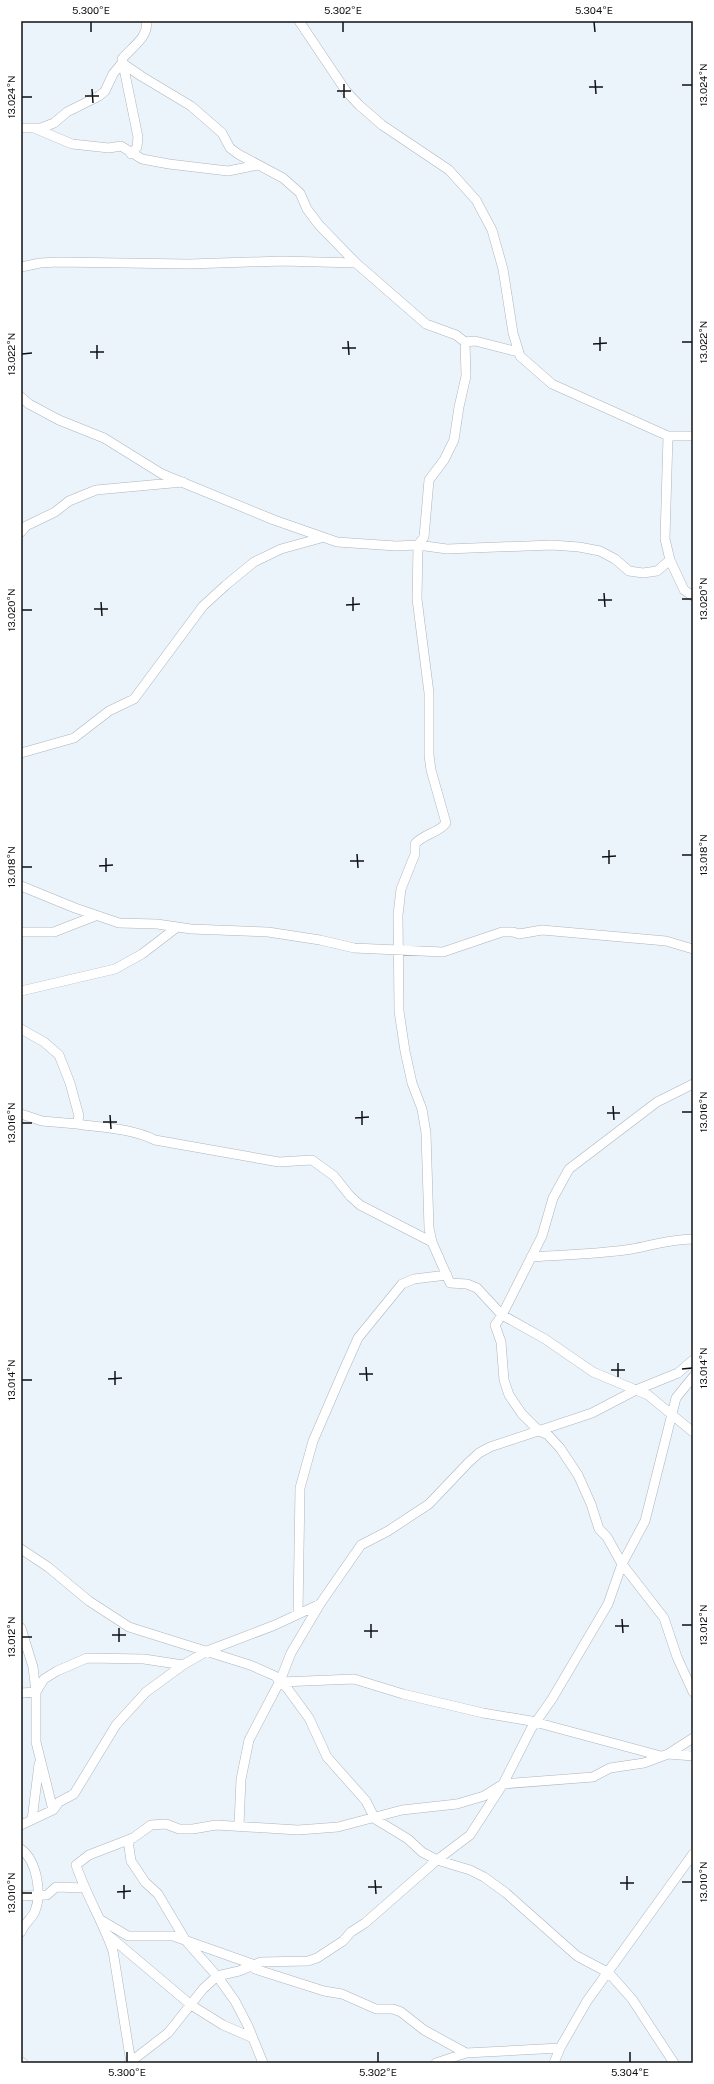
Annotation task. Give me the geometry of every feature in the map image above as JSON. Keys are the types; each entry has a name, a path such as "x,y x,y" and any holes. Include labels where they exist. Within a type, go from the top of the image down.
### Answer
{"street":[{"path":"21,128 41,128 54,123 67,112 99,96 105,90 113,74 122,63 122,59 147,31 146,21"},
{"path":"299,21 346,91 359,106 382,125 449,170 476,200 492,230 503,269 513,333 518,352"},
{"path":"122,63 138,137 136,147 132,154"},
{"path":"122,63 191,106 222,133 230,148 247,160 261,165 282,178 300,193 308,209 319,225 331,234 356,263 426,324 456,335 465,342 475,341 518,352 552,384 668,436 693,436"},
{"path":"34,128 72,144 109,148 121,146 132,154 153,161 228,171 248,166 261,165"},
{"path":"21,267 40,263 58,262 188,264 282,260 356,263"},
{"path":"465,342 466,376 458,407 454,440 444,460 429,480 424,536 418,545 417,599 429,693 429,755 431,770 446,823 420,838 415,844 416,854 401,889 398,915 401,1028 412,1083 422,1109 426,1133 428,1228 432,1242 450,1283 467,1284 477,1288 502,1315 545,1339 593,1372 648,1395 693,1432"},
{"path":"21,397 25,403 59,420 104,438 145,464 183,482 238,506 304,530 321,538 355,543 396,546 418,545 447,549 552,545 579,547 600,551 615,559 629,571 643,574 657,570 670,560"},
{"path":"668,436 665,539 670,560 684,590 693,596"},
{"path":"21,532 26,526 55,512 69,501 96,490 183,482"},
{"path":"21,753 74,738 109,711 134,699 203,606 226,585 254,562 281,549 321,538"},
{"path":"21,886 95,916 119,923 157,924 176,928 268,932 320,940 354,948 443,952 502,932 519,934 542,930 666,941 693,949"},
{"path":"21,932 54,932 95,916"},
{"path":"21,991 115,969 142,954 176,928"},
{"path":"21,1029 44,1042 59,1055 70,1083 79,1116 77,1124"},
{"path":"693,1084 657,1102 569,1169 553,1198 542,1236 502,1315 495,1325 501,1342 504,1380 509,1396 522,1414 539,1431 548,1435 560,1448 578,1475 591,1504 599,1529 607,1537 622,1564 664,1618 677,1657 693,1692"},
{"path":"21,1114 42,1121 77,1124 129,1132 144,1135 155,1140 279,1162 312,1160 334,1176 350,1196 360,1205 432,1242"},
{"path":"531,1257 617,1250 671,1240 693,1239"},
{"path":"298,1614 300,1488 313,1441 342,1374 358,1338 402,1284 414,1279 447,1275"},
{"path":"239,1825 241,1779 249,1740 281,1682 291,1653 320,1604 361,1545 388,1531 429,1504 479,1453 490,1447 592,1413 636,1390 685,1370 693,1360"},
{"path":"678,1373 693,1376 676,1398 670,1413 645,1521 622,1564 608,1604 552,1699 536,1723 503,1784 470,1835 437,1860 365,1923 350,1932 343,1941 317,1958 308,1962 261,1962 217,1976 202,1989 168,2033 130,2063 113,1951 107,1934 84,1888 76,1866 80,1861 89,1855 128,1840 151,1825 166,1824 179,1829 193,1829 216,1825 239,1825 298,1830 318,1830 375,1819 402,1810 457,1804 484,1796 503,1784 593,1777 610,1768 644,1763 664,1755 693,1738"},
{"path":"21,1549 48,1567 89,1601 129,1627 250,1665 275,1676 308,1718 327,1757 366,1801 375,1819 408,1839 422,1852 437,1860 470,1870 484,1878 506,1893 577,1956 609,1973 632,1999 674,2063"},
{"path":"21,1825 53,1810 59,1802 74,1794 116,1724 146,1692 182,1665 207,1652 320,1604"},
{"path":"21,1628 33,1667 36,1692 36,1742 53,1810"},
{"path":"36,1692 44,1679 57,1670 87,1658 144,1659 182,1665"},
{"path":"281,1682 354,1679 410,1696 536,1723 664,1755 693,1756"},
{"path":"21,1693 36,1692"},
{"path":"32,1820 40,1756"},
{"path":"128,1840 131,1861 145,1882 158,1894 186,1941 217,1976 235,2001 263,2063"},
{"path":"21,1849 34,1869 39,1896 35,1912 22,1927 21,1932"},
{"path":"554,2063 560,2048 587,2001 609,1973 693,1854"},
{"path":"21,1896 47,1895 56,1887 84,1888"},
{"path":"100,1919 128,1936 166,1935 255,1965 255,1969 266,1973 324,1991 342,1994 376,2009 393,2009 401,2012 419,2027 466,2053"},
{"path":"107,1934 191,2005 223,2025 253,2038"},
{"path":"436,2063 466,2053 560,2048"}]}
